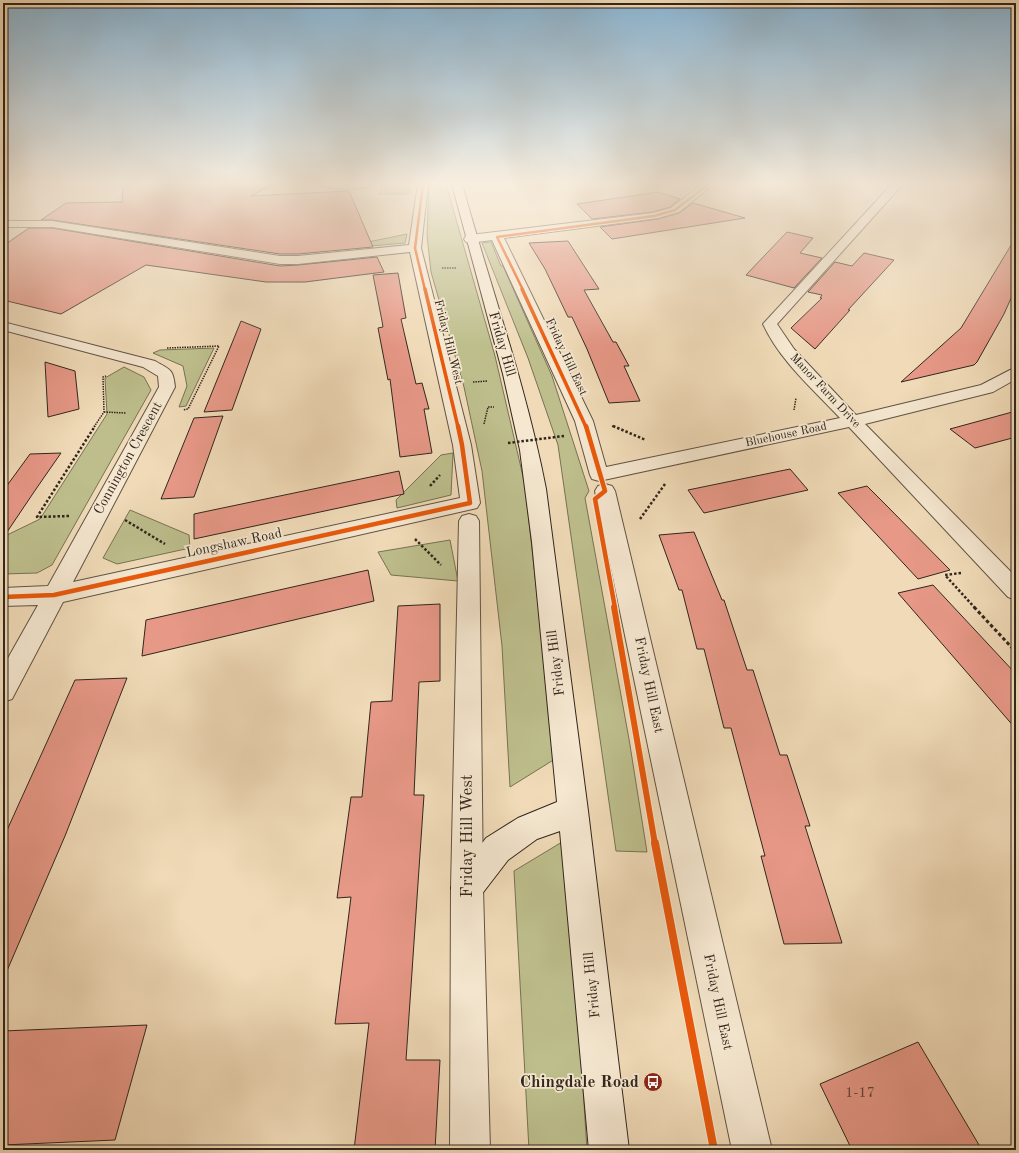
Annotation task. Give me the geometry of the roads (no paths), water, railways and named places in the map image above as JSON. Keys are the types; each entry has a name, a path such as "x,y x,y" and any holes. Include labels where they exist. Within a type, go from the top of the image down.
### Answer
{"street":[{"path":"139,238 280,260 298,260 415,248"},
{"name":"Friday Hill West","path":"416,238 415,248 462,445 469,512 467,888 470,1150"},
{"path":"470,240 490,238"},
{"name":"Friday Hill East","path":"497,238 544,334 584,422 602,483 752,1150"},
{"name":"Manor Farm Drive","path":"849,238 770,324 774,334 852,422 1016,591"},
{"name":"Friday Hill","path":"470,240 519,406 536,488 573,810 609,1150"},
{"name":"Connington Crescent","path":"3,326 148,364 166,374 168,387 3,691"},
{"name":"Bluehouse Road","path":"602,483 790,435 852,422 987,389 1016,373"},
{"name":"Longshaw Road","path":"3,597 54,595 395,520 469,512"},
{"path":"467,888 497,849 528,828 573,810"}],"place":[{"name":"Chingdale Road","path":"653,1082"}]}
